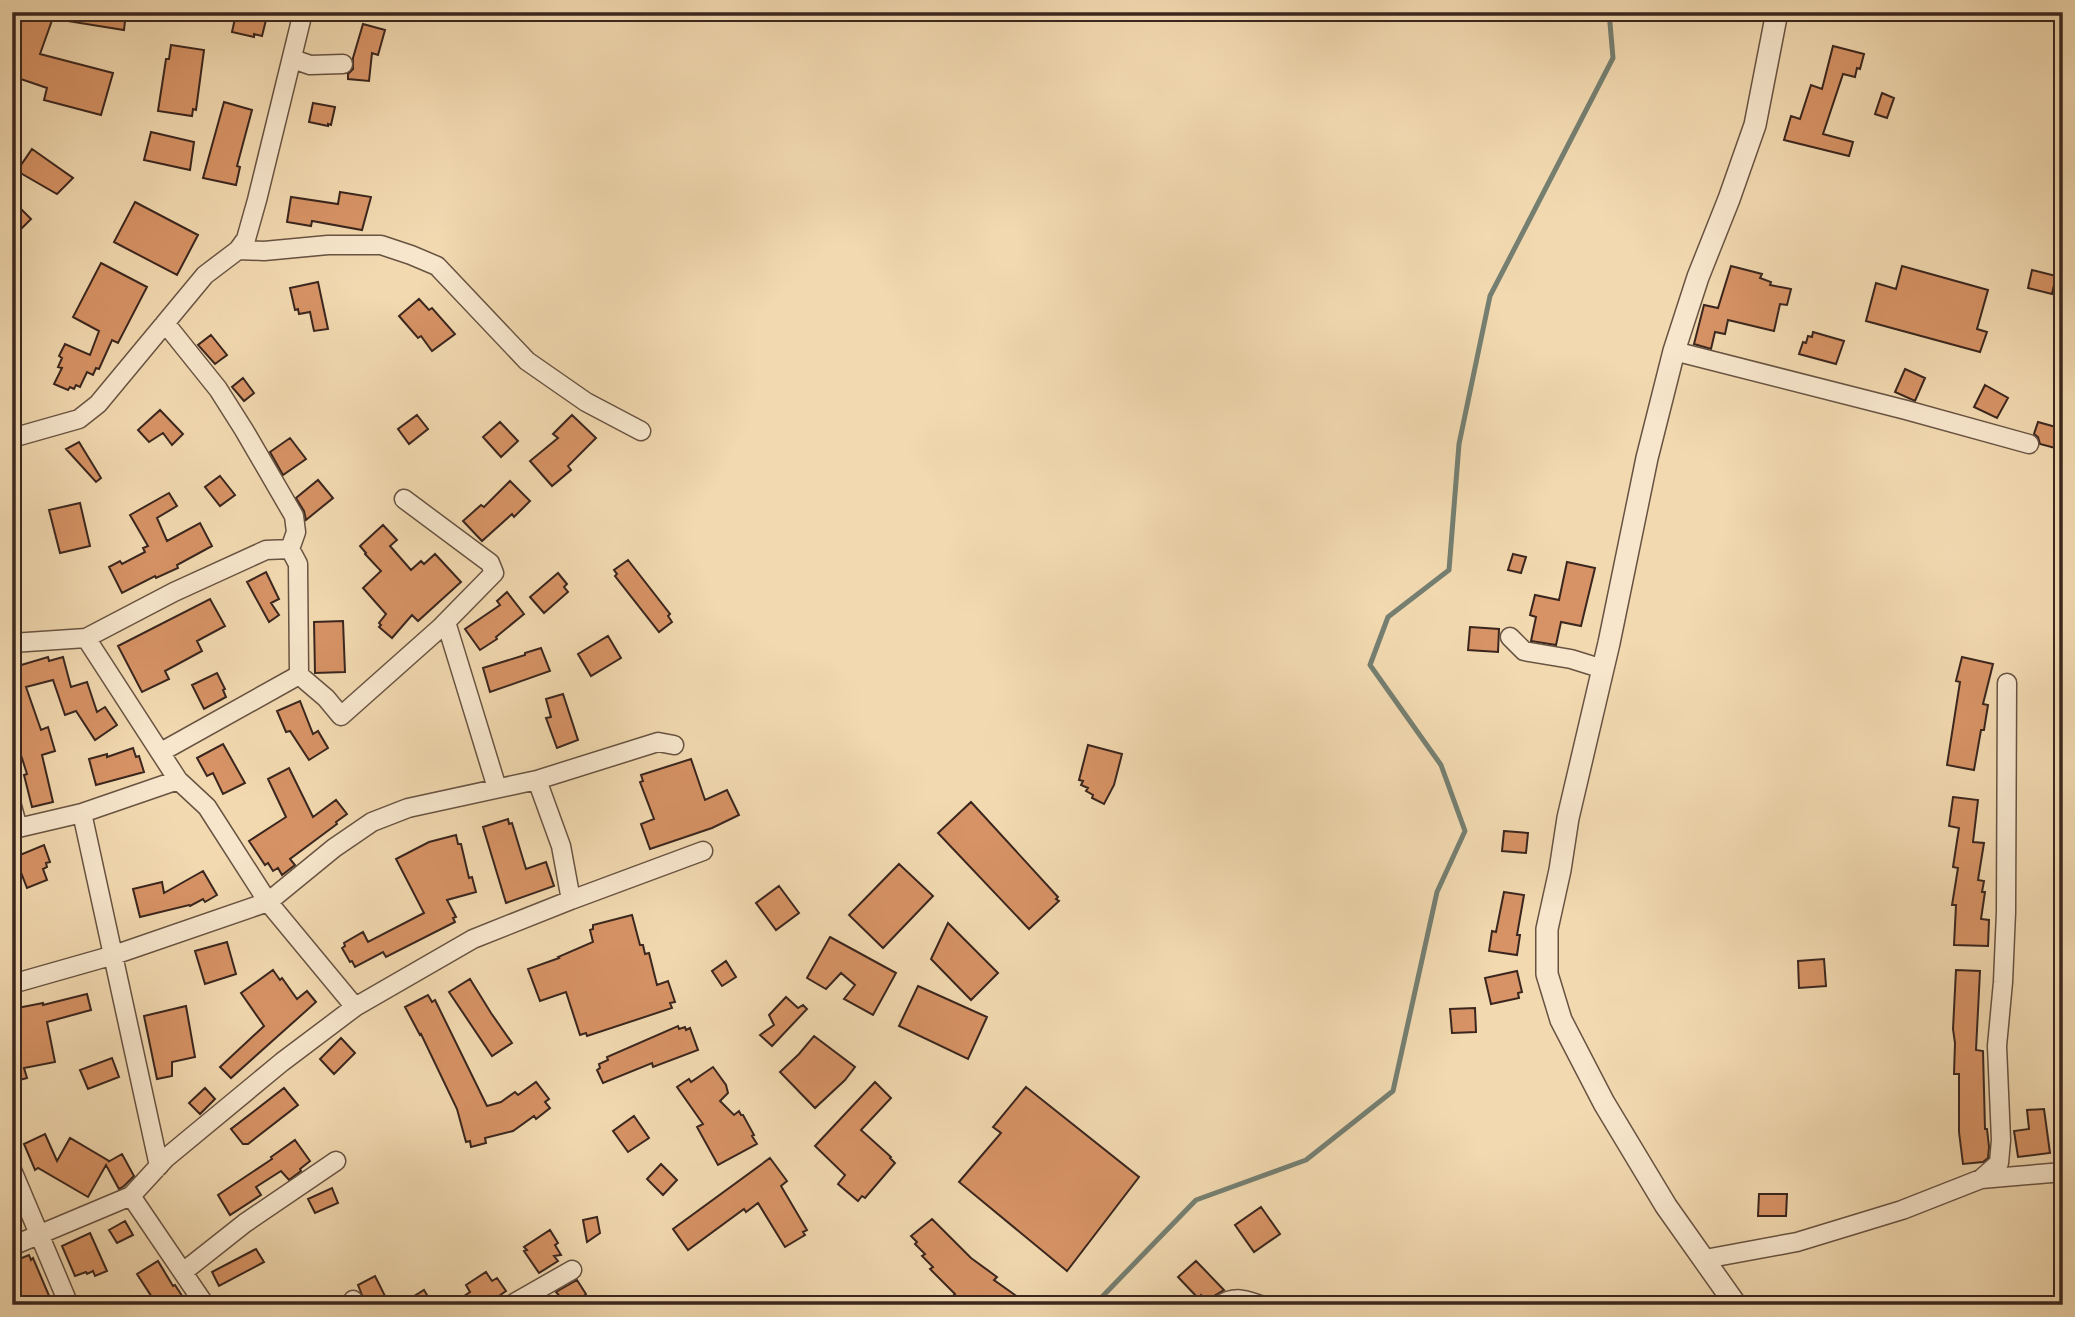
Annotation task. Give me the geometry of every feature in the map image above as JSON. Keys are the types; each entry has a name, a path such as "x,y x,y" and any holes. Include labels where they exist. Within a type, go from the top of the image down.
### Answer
{"street":[{"path":"12,438 79,419 98,404 205,275 238,250 246,239 303,12"},
{"path":"1736,1305 1666,1206 1604,1103 1561,1020 1547,975 1547,929 1568,818 1647,457 1674,351 1698,277 1755,125 1777,12"},
{"path":"293,59 310,65 343,64"},
{"path":"238,250 381,245 437,266 527,361 586,402 641,431"},
{"path":"165,323 218,389 295,516 296,532 290,549 298,564 299,675"},
{"path":"1674,351 2029,444"},
{"path":"299,675 327,698 341,716 446,622 494,573 490,563 404,499"},
{"path":"12,643 86,638 174,592 266,550 290,549"},
{"path":"446,622 497,788"},
{"path":"1510,636 1524,651 1570,659 1602,669"},
{"path":"86,638 178,780 207,807 268,902 355,1007"},
{"path":"161,752 299,675"},
{"path":"1981,1179 1999,1163 2001,1140 1997,1046 2006,912 2007,683"},
{"path":"12,984 114,955 268,902 334,848 372,822 408,808 537,780 658,742 674,745"},
{"path":"12,806 15,829 82,813 178,780"},
{"path":"537,780 561,846 571,900"},
{"path":"82,813 159,1166"},
{"path":"12,1246 131,1196 166,1158 282,1062 355,1007 473,939 703,851"},
{"path":"183,1272 245,1223 335,1161"},
{"path":"12,1170 69,1305"},
{"path":"1705,1259 1797,1242 1902,1210 1981,1179 2063,1172"},
{"path":"131,1196 205,1305"},
{"path":"511,1305 572,1269"},
{"path":"1220,1305 1239,1297 1261,1305"}],"building":[{"path":"25,12 55,12 40,54 113,73 101,115 44,100 47,88 12,76 12,48"},
{"path":"61,12 126,12 124,30 61,20"},
{"path":"236,14 266,20 262,36 232,32"},
{"path":"363,24 385,30 378,55 372,53 369,81 348,79 348,74 353,69 353,58"},
{"path":"171,45 204,50 196,110 193,109 192,116 158,111 166,59 169,59"},
{"path":"1833,46 1864,54 1855,77 1843,74 1823,134 1853,142 1849,156 1784,140 1791,116 1800,119 1811,85 1822,89"},
{"path":"1882,93 1894,98 1887,118 1875,114"},
{"path":"224,102 252,110 237,166 240,167 236,185 203,178"},
{"path":"313,103 335,107 331,125 309,122"},
{"path":"151,132 194,142 190,170 144,160"},
{"path":"32,149 73,178 57,194 17,171"},
{"path":"340,192 371,197 362,230 312,221 311,226 287,222 291,197 338,204"},
{"path":"12,200 31,219 12,238"},
{"path":"135,202 198,235 177,275 114,242"},
{"path":"101,263 147,287 118,343 112,340 99,369 96,368 93,375 87,372 80,387 76,385 74,389 70,387 68,390 54,384 62,368 58,367 62,358 59,356 65,344 90,355 99,331 73,317"},
{"path":"1731,266 1762,274 1760,278 1771,282 1770,285 1791,289 1787,305 1780,304 1774,331 1728,320 1725,334 1715,332 1711,349 1694,344 1704,305 1718,308"},
{"path":"1902,266 1988,290 1977,329 1987,332 1980,352 1866,321 1876,283 1896,289"},
{"path":"2032,270 2056,276 2052,294 2028,288"},
{"path":"318,282 328,329 314,331 310,312 299,314 298,309 295,310 290,288"},
{"path":"419,299 429,310 432,308 455,334 432,351 421,336 418,338 399,316"},
{"path":"1813,332 1844,341 1836,364 1799,354 1803,342 1806,343 1808,336 1812,337"},
{"path":"211,335 227,355 215,364 198,345"},
{"path":"1905,369 1925,378 1915,401 1895,392"},
{"path":"243,378 254,393 244,401 232,387"},
{"path":"1985,385 2008,398 1997,418 1974,407"},
{"path":"160,410 183,434 172,445 163,433 149,442 138,430"},
{"path":"417,415 428,429 409,444 398,429"},
{"path":"572,415 596,438 568,466 571,470 552,486 530,461 558,438 553,434"},
{"path":"500,422 518,441 501,457 483,437"},
{"path":"2038,422 2063,429 2059,449 2040,444 2034,434"},
{"path":"290,438 306,459 283,475 270,452"},
{"path":"79,442 101,478 96,482 66,449"},
{"path":"220,476 235,495 220,506 205,487"},
{"path":"318,480 333,498 306,520 296,498"},
{"path":"510,481 530,501 482,541 463,521 481,505 484,507"},
{"path":"169,493 177,506 157,518 167,541 200,523 212,546 177,565 178,568 122,593 109,567 120,561 122,564 145,552 143,548 148,546 130,515"},
{"path":"80,503 90,546 60,553 49,510"},
{"path":"383,525 397,540 390,546 411,570 421,561 424,564 435,554 461,582 418,621 412,615 392,638 379,627 386,614 363,588 381,571 360,546"},
{"path":"1513,554 1526,557 1521,573 1508,570"},
{"path":"628,560 670,614 668,616 672,622 659,632 615,576 617,574 614,570"},
{"path":"1567,562 1595,568 1581,626 1561,622 1556,645 1531,641 1536,617 1530,615 1535,595 1559,600"},
{"path":"266,572 279,599 271,603 279,615 269,622 247,582"},
{"path":"558,573 567,584 564,587 568,592 544,613 530,597"},
{"path":"507,592 524,614 496,637 497,639 480,650 465,629 500,605 497,601"},
{"path":"210,599 225,626 197,641 202,651 165,671 169,679 142,692 118,646"},
{"path":"343,621 345,672 315,673 314,622"},
{"path":"1470,627 1499,629 1498,652 1468,650"},
{"path":"608,636 621,658 591,676 578,654"},
{"path":"541,648 550,671 490,692 483,668"},
{"path":"12,654 18,666 48,657 49,661 63,657 71,687 87,682 97,712 105,707 117,725 95,740 76,711 65,715 53,680 26,687 41,730 48,727 55,751 42,755 53,802 32,807 24,775 27,774 12,727"},
{"path":"1962,657 1993,664 1983,704 1988,705 1984,730 1981,730 1974,770 1947,765 1960,682 1956,681"},
{"path":"217,673 226,697 204,709 192,685"},
{"path":"563,694 578,740 557,748 546,718 551,717 546,699"},
{"path":"300,701 313,734 318,731 328,748 309,760 290,731 286,732 277,711"},
{"path":"223,744 245,783 223,794 213,773 207,776 197,758"},
{"path":"1088,745 1122,754 1114,785 1104,804 1092,798 1093,795 1086,791 1088,788 1081,785 1083,781 1079,780"},
{"path":"133,748 136,757 139,756 144,772 96,785 89,759 107,754 107,757"},
{"path":"691,759 705,800 727,790 739,815 712,828 650,849 641,824 654,819 640,782 643,781 641,775"},
{"path":"289,768 313,817 336,800 347,814 290,859 295,865 282,875 278,868 273,871 268,863 265,865 249,841 286,817 268,779"},
{"path":"1953,797 1978,800 1973,842 1984,843 1978,880 1984,881 1981,919 1989,920 1988,946 1954,945 1956,905 1952,905 1958,868 1953,867 1959,828 1949,826"},
{"path":"971,802 1058,897 1056,899 1059,901 1029,929 938,833"},
{"path":"508,819 509,824 512,823 526,869 546,862 554,886 506,903 483,827"},
{"path":"1504,831 1528,833 1526,853 1502,851"},
{"path":"456,835 476,892 447,900 456,917 453,918 455,922 386,957 383,952 355,967 342,948 344,943 363,932 368,942 424,913 396,859 429,842"},
{"path":"44,845 50,862 46,863 47,867 43,869 47,880 27,888 15,857"},
{"path":"899,864 933,896 883,948 849,915"},
{"path":"203,871 217,895 205,902 203,899 190,906 140,917 133,889 162,882 164,893"},
{"path":"779,886 799,913 776,930 756,903"},
{"path":"1504,892 1524,895 1517,935 1520,935 1517,955 1489,951 1492,931 1496,932"},
{"path":"632,915 640,945 643,945 645,954 649,953 657,985 668,981 675,1002 670,1003 672,1008 587,1036 586,1033 580,1035 566,992 540,1001 528,969 593,942 590,930 593,925"},
{"path":"948,923 998,973 971,1000 931,959"},
{"path":"830,937 896,973 873,1015 844,999 855,985 841,973 826,989 807,978"},
{"path":"227,942 236,974 205,984 195,951"},
{"path":"1824,959 1826,986 1799,988 1798,961"},
{"path":"726,961 736,977 722,986 712,971"},
{"path":"273,970 297,999 307,991 316,1002 231,1078 220,1067 264,1026 241,993"},
{"path":"1956,970 1980,971 1976,1050 1983,1051 1985,1129 1989,1147 1988,1158 1983,1162 1963,1164 1959,1132 1959,1074 1954,1074"},
{"path":"1517,971 1522,992 1518,993 1519,998 1491,1004 1485,978"},
{"path":"470,979 512,1043 492,1056 449,992"},
{"path":"918,986 987,1017 968,1059 899,1026"},
{"path":"87,994 91,1010 47,1022 55,1062 24,1068 27,1078 12,1082 12,1009 43,1005"},
{"path":"428,995 432,1002 435,1000 487,1106 501,1102 515,1092 518,1095 536,1082 549,1099 545,1102 550,1108 513,1131 485,1138 486,1143 471,1147 470,1141 466,1142 457,1109 405,1007"},
{"path":"786,997 798,1008 803,1005 807,1009 772,1046 760,1035 774,1025 769,1015"},
{"path":"186,1006 195,1057 172,1062 172,1076 157,1079 144,1016"},
{"path":"1475,1008 1476,1032 1452,1033 1450,1009"},
{"path":"678,1026 679,1029 690,1028 698,1050 653,1067 652,1063 603,1083 597,1070 600,1068 599,1064 608,1060 607,1057"},
{"path":"814,1036 855,1067 815,1108 780,1072"},
{"path":"341,1038 355,1053 334,1074 320,1059"},
{"path":"112,1058 119,1077 88,1089 80,1070"},
{"path":"713,1067 726,1085 728,1093 720,1101 734,1115 739,1111 743,1115 757,1144 718,1165 697,1127 703,1124 677,1087 689,1079 691,1082"},
{"path":"875,1082 891,1098 861,1130 895,1163 865,1198 862,1196 858,1201 838,1184 845,1175 815,1146"},
{"path":"1026,1087 1139,1177 1067,1271 959,1182 1001,1133 993,1127"},
{"path":"205,1088 215,1099 200,1114 189,1103"},
{"path":"284,1088 298,1105 248,1144 243,1144 231,1129"},
{"path":"2044,1109 2050,1153 2018,1157 2014,1131 2029,1129 2027,1110"},
{"path":"634,1116 649,1138 628,1152 613,1131"},
{"path":"45,1134 57,1161 70,1138 108,1162 122,1154 134,1176 119,1189 106,1165 88,1197 38,1168 35,1170 24,1144"},
{"path":"295,1140 310,1161 289,1180 281,1171 256,1187 261,1195 230,1215 218,1195"},
{"path":"770,1158 787,1181 781,1186 807,1230 803,1232 805,1235 785,1247 758,1203 746,1212 744,1209 688,1250 673,1229"},
{"path":"661,1164 677,1180 663,1195 647,1179"},
{"path":"332,1188 338,1203 315,1213 308,1199"},
{"path":"1759,1194 1787,1194 1786,1216 1758,1216"},
{"path":"1261,1207 1280,1234 1254,1252 1235,1225"},
{"path":"597,1217 600,1233 587,1242 583,1220"},
{"path":"932,1219 971,1258 997,1277 994,1280 1029,1305 965,1305 953,1296 955,1294 930,1269 933,1267 922,1256 925,1254 911,1236"},
{"path":"125,1221 133,1235 117,1243 109,1230"},
{"path":"550,1230 561,1255 554,1256 558,1261 539,1273 524,1247"},
{"path":"90,1233 107,1271 95,1276 93,1271 75,1276 62,1246"},
{"path":"256,1249 264,1262 219,1286 212,1272"},
{"path":"29,1255 31,1260 33,1258 53,1305 12,1305 12,1262"},
{"path":"158,1261 188,1305 157,1305 137,1274"},
{"path":"1196,1261 1224,1290 1214,1296 1209,1305 1201,1295 1198,1298 1178,1277"},
{"path":"486,1272 492,1281 497,1278 506,1291 486,1305 451,1305 470,1292 466,1285"},
{"path":"375,1276 385,1296 366,1305 358,1285"},
{"path":"577,1280 586,1294 575,1305 567,1305 556,1292"},
{"path":"424,1290 433,1305 400,1305"}],"waterway":[{"path":"1097,1305 1196,1200 1306,1160 1393,1091 1437,892 1465,831 1441,765 1370,665 1388,617 1449,570 1459,444 1490,296 1613,58 1609,12"}]}
